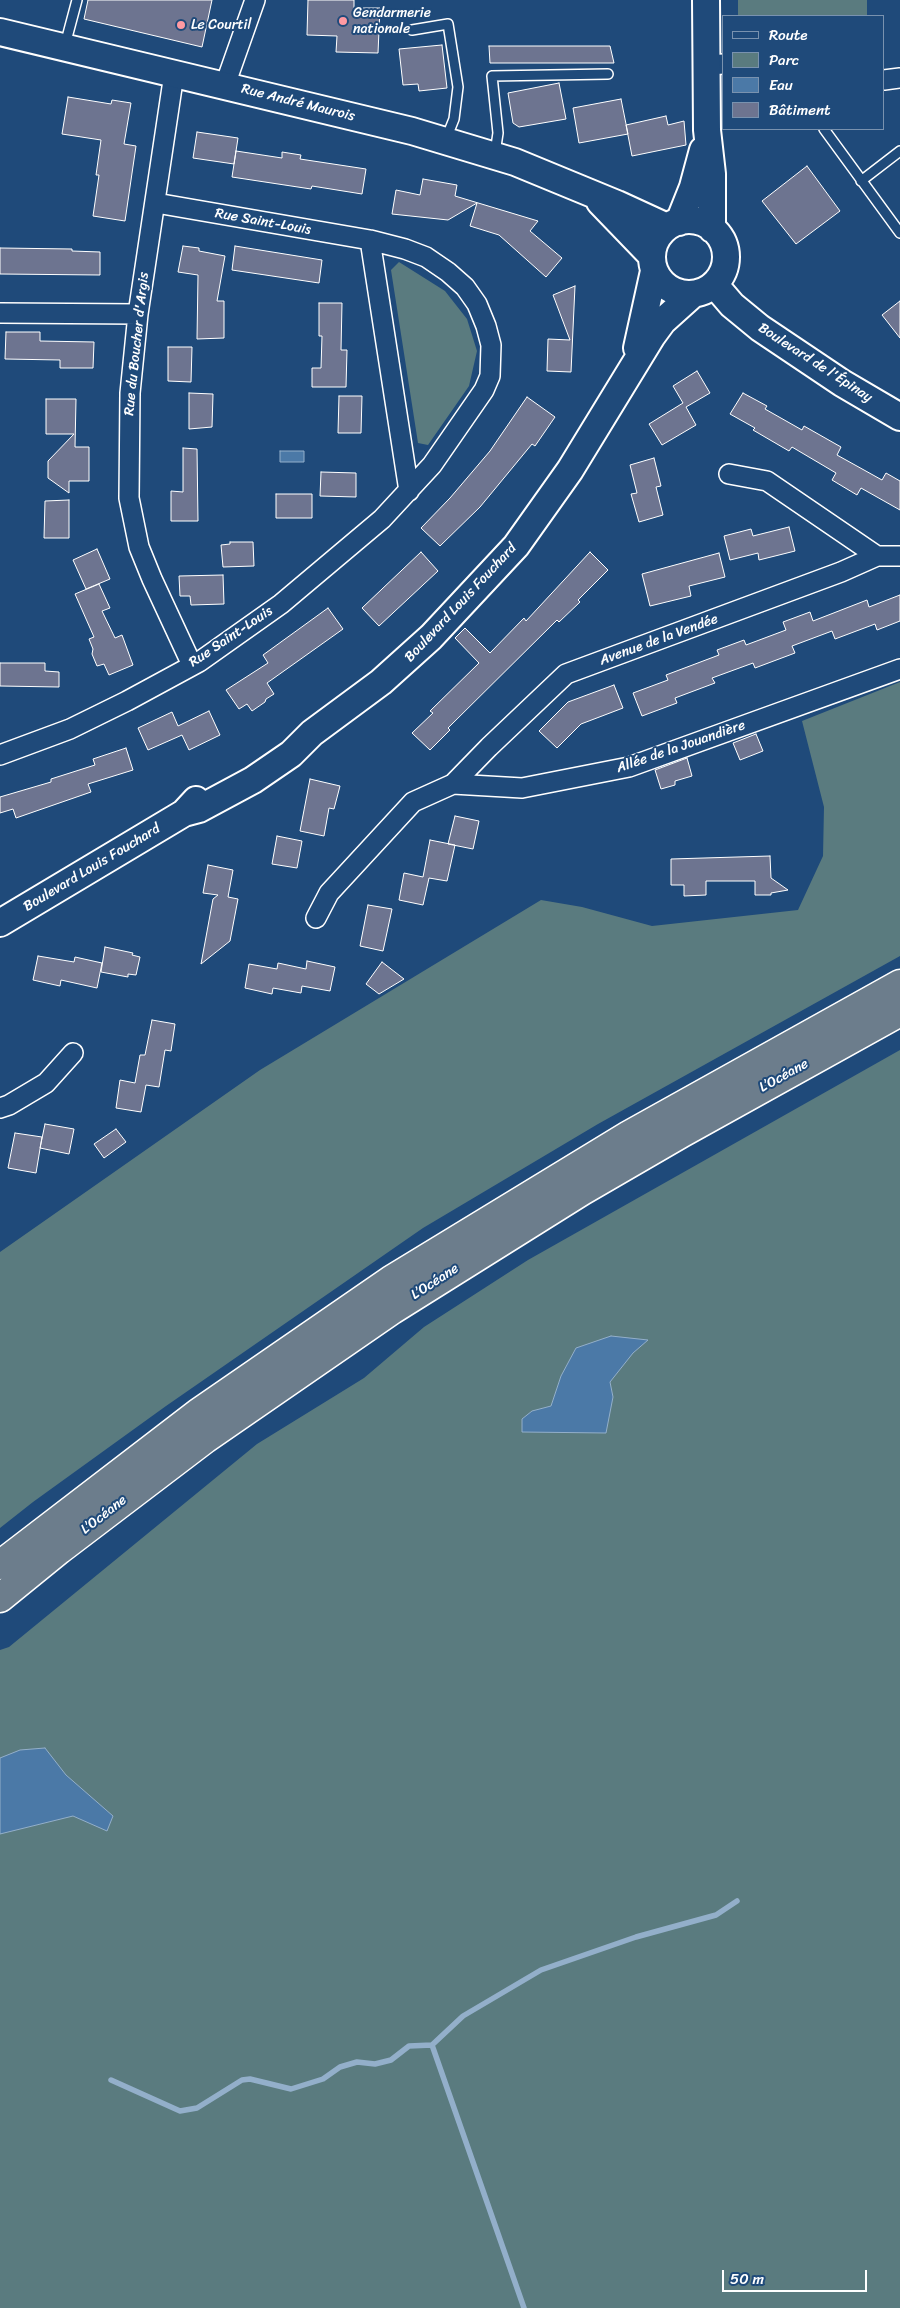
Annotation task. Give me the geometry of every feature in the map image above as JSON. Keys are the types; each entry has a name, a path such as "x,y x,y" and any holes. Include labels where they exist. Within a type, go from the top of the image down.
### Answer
{"highway":[{"name":"L’Océane","path":"0,1565 198,1413 391,1280 629,1135 900,984"},
{"name":"L’Océane","path":"0,1598 59,1550 205,1439 392,1310 582,1191 900,1012"}],"main road":[{"path":"673,224 696,221 712,229 722,241 725,255 723,271 703,289 683,293 666,286 653,264 656,240 673,224 695,182 707,130 715,64 706,0"},
{"name":"Rue André Maurois","path":"0,32 225,85 444,141 552,176 590,194 673,224"},
{"path":"707,130 712,174 712,229"},
{"name":"Rue André Maurois","path":"590,194 611,212 653,264"},
{"name":"Boulevard Louis Fouchard","path":"631,371 653,264"},
{"name":"Boulevard Louis Fouchard","path":"0,923 184,813 199,809 257,778 291,754 312,733 382,682 408,660 501,563 548,502 663,321 703,289"},
{"name":"Boulevard de l'Épinay","path":"703,289 732,305 760,328 842,383 900,417"}],"street":[{"path":"225,85 255,0"},
{"name":"Rue du Boucher d'Argis","path":"174,74 138,314 130,393 129,498 140,547 152,579 192,665"},
{"path":"885,80 900,78"},
{"name":"Rue Saint-Louis","path":"0,755 70,729 127,701 199,662 281,604 382,519 432,465 484,390 492,362 491,345 477,304 465,287 448,272 426,257 405,249 370,240 156,203"},
{"path":"370,240 409,491"},
{"path":"0,313 138,314"},
{"path":"729,474 767,482 877,556"},
{"name":"Avenue de la Vendée","path":"453,784 566,674 841,572 877,556 900,556"},
{"name":"Allée de la Jouandière","path":"453,784 522,788 629,767 900,668"},
{"path":"316,918 329,893 412,802 453,784"},
{"path":"0,1108 9,1105 46,1083 72,1053"}],"lane":[{"path":"64,47 77,0"},
{"path":"412,30 448,24 458,88 454,119 444,141"},
{"path":"494,156 498,133 492,76 608,74"},
{"path":"825,130 900,233"},
{"path":"861,181 900,151"}],"green space":[{"path":"738,0 867,0 867,15 738,15"},
{"path":"399,262 445,291 467,319 477,351 469,386 428,445 418,443 391,270"},
{"path":"900,682 900,956 598,1124 423,1228 166,1406 0,1528 0,1252 260,1070 541,900 582,907 652,926 798,910 823,856 824,807 802,721"},
{"path":"900,1050 900,2308 0,2308 0,1650 9,1647 257,1444 364,1378 424,1327 528,1260"}],"water":[{"path":"280,451 304,451 304,462 280,462"},
{"path":"611,1336 648,1340 633,1353 610,1382 613,1397 606,1433 522,1432 522,1419 532,1411 551,1406 561,1376 576,1348"},
{"path":"45,1748 66,1775 113,1816 107,1831 73,1816 0,1834 0,1758 20,1750"}],"building":[{"name":"Le Courtil","path":"88,0 212,0 202,47 84,19"},
{"name":"Gendarmerie nationale","path":"308,0 354,0 354,8 380,8 378,53 336,52 337,36 307,35"},
{"path":"442,45 447,88 419,91 418,84 403,85 399,49"},
{"path":"489,46 610,46 614,63 490,63"},
{"path":"559,83 566,119 519,127 513,123 508,93"},
{"path":"68,97 111,104 112,100 131,103 124,144 136,146 125,221 93,216 99,175 96,175 101,140 62,134"},
{"path":"621,99 628,134 579,143 573,108"},
{"path":"666,116 668,125 684,121 686,145 632,156 626,125"},
{"path":"197,132 238,138 234,164 193,158"},
{"path":"236,151 282,158 282,152 301,155 300,159 366,169 362,194 312,186 311,189 232,177"},
{"path":"807,166 840,211 796,244 762,201"},
{"path":"423,179 457,185 455,196 538,221 530,231 562,258 546,277 499,235 470,226 477,203 448,220 392,214 396,190 420,195"},
{"path":"183,246 199,248 199,251 225,256 217,301 224,301 224,338 197,339 198,275 178,272"},
{"path":"235,246 322,260 319,283 232,270"},
{"path":"0,248 72,249 72,251 100,252 100,275 0,274"},
{"path":"575,286 571,372 547,371 548,339 570,340 553,295"},
{"path":"900,301 900,338 882,315"},
{"path":"319,303 342,303 341,350 347,350 346,387 312,387 312,368 321,368 322,336 319,336"},
{"path":"6,332 40,332 40,341 94,342 93,368 60,368 60,360 5,359"},
{"path":"168,347 192,347 191,382 168,381"},
{"path":"697,371 710,393 686,407 696,425 662,445 649,424 683,403 673,386"},
{"path":"189,393 213,394 212,427 189,429"},
{"path":"743,393 767,406 765,409 802,430 804,426 841,447 837,455 882,480 886,473 900,481 900,510 861,488 857,495 832,480 836,473 792,447 789,451 730,414"},
{"path":"339,396 362,396 361,433 338,433"},
{"path":"527,397 555,417 535,446 532,444 480,507 440,546 421,528 450,498 490,451"},
{"path":"46,399 76,399 75,447 89,447 89,481 69,481 69,493 48,478 48,461 74,434 46,434"},
{"path":"183,448 197,449 198,521 171,521 171,491 183,492"},
{"path":"654,458 661,486 656,487 663,515 639,522 631,494 637,493 630,465"},
{"path":"321,472 356,473 356,497 320,496"},
{"path":"276,494 312,494 312,518 276,518"},
{"path":"69,500 69,538 44,538 45,501"},
{"path":"789,527 795,551 759,560 758,553 730,560 724,536 751,529 753,536"},
{"path":"230,542 253,542 254,566 223,567 221,545 230,544"},
{"path":"97,549 110,579 86,589 73,560"},
{"path":"421,552 438,571 379,626 362,608"},
{"path":"590,552 608,570 578,600 580,602 559,622 557,620 448,728 450,730 430,750 412,733 433,713 430,711 479,663 455,638 465,628 490,653 524,618 526,621"},
{"path":"719,553 725,577 689,586 691,596 650,606 642,574"},
{"path":"223,575 224,604 191,605 190,596 180,596 179,576"},
{"path":"99,584 110,608 102,611 115,638 122,635 133,665 109,675 104,664 97,666 89,639 94,637 75,594"},
{"path":"900,595 900,621 877,630 875,624 835,639 832,631 792,646 795,653 755,668 753,663 712,678 715,683 675,698 677,703 642,716 633,693 668,680 666,675 719,655 717,650 744,640 746,645 786,630 783,622 810,612 813,621 867,600 869,607"},
{"path":"328,608 343,629 267,683 274,694 266,699 265,702 252,711 247,704 239,709 226,690 268,663 263,655"},
{"path":"0,663 45,663 45,671 59,672 59,687 0,686"},
{"path":"614,685 623,708 581,724 557,748 539,731 568,702"},
{"path":"209,711 220,735 189,750 182,735 148,750 138,728 172,712 178,726"},
{"path":"756,734 763,751 740,760 733,743"},
{"path":"126,748 133,770 88,784 91,792 16,818 13,809 0,813 0,797 51,782 51,779 95,765 93,759"},
{"path":"687,758 692,776 675,781 675,785 661,789 655,770"},
{"path":"310,779 340,786 334,809 329,808 324,836 300,831"},
{"path":"455,816 479,821 473,849 448,844"},
{"path":"277,836 302,841 297,868 272,864"},
{"path":"430,840 455,845 447,881 429,878 423,905 399,900 404,873 423,877"},
{"path":"770,856 771,878 788,890 771,893 771,895 755,895 755,881 706,881 706,895 684,896 684,885 671,885 671,859"},
{"path":"208,865 233,870 228,897 238,899 230,941 201,964 213,899 218,895 203,893"},
{"path":"368,905 392,909 383,951 360,946"},
{"path":"105,947 133,953 132,955 140,957 136,975 128,974 128,977 101,972"},
{"path":"38,956 74,962 75,957 102,963 97,988 61,980 60,986 33,980"},
{"path":"307,961 335,967 330,991 302,986 301,993 273,988 272,994 245,988 249,964 277,969 278,963 306,969"},
{"path":"382,962 404,979 379,994 366,984"},
{"path":"152,1020 175,1024 171,1051 165,1050 159,1087 146,1085 141,1112 116,1108 120,1080 135,1083 140,1055 145,1055"},
{"path":"45,1124 74,1129 69,1154 40,1148"},
{"path":"116,1129 126,1142 104,1158 94,1144"},
{"path":"15,1133 42,1137 36,1173 8,1168"}],"waterway":[{"path":"524,2308 432,2045 463,2016 541,1970 636,1937 716,1915 737,1901"},
{"path":"111,2080 180,2111 197,2108 242,2080 250,2079 291,2089 323,2079 340,2067 357,2062 375,2064 391,2060 409,2046 432,2045"}],"place":[{"name":"Gendarmerie nationale","path":"343,21"},
{"name":"Le Courtil","path":"181,25"}]}
